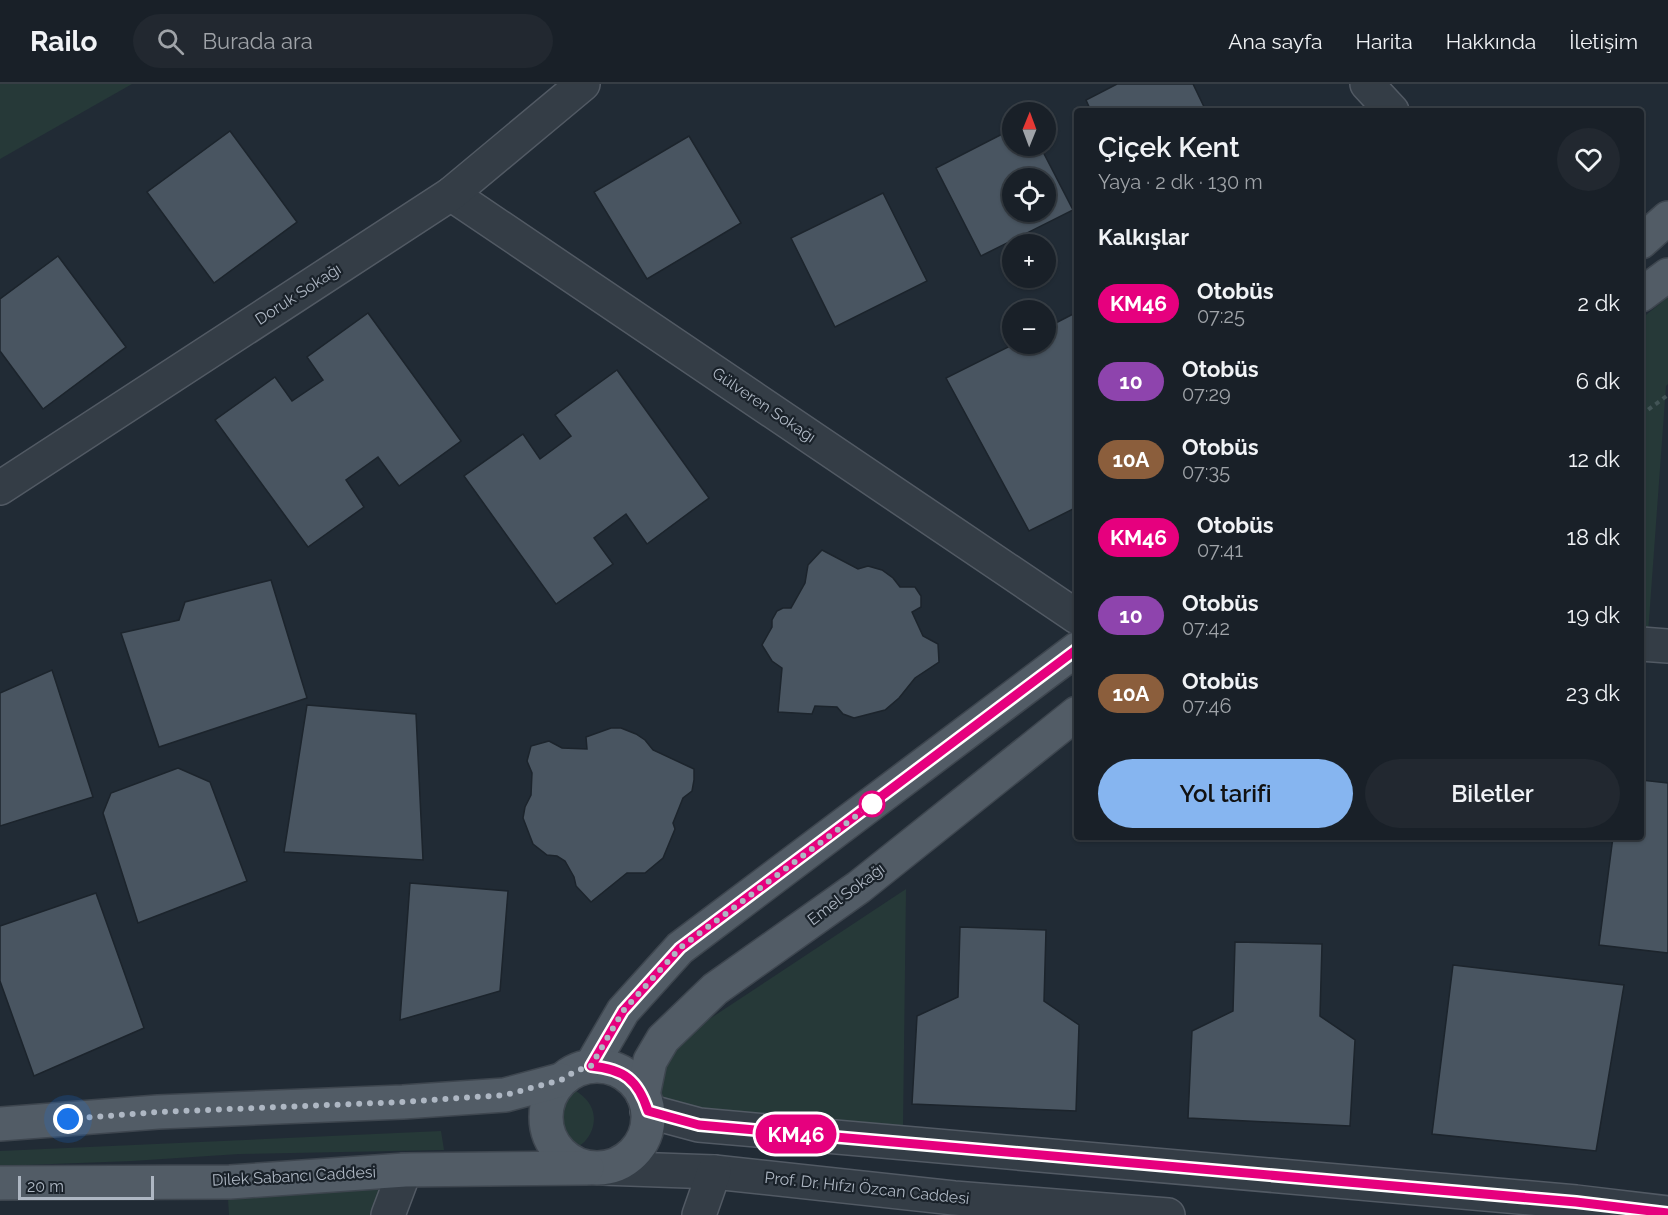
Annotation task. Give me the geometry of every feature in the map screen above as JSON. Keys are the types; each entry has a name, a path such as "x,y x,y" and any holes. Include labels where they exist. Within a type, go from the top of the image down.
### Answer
{"main road":[{"path":"1644,239 1668,218"},
{"path":"1644,293 1668,275"},
{"path":"591,1066 623,1011 680,948 1074,651"},
{"name":"Emel Sokağı","path":"645,1103 650,1061 663,1039 715,989 858,887 1074,715"},
{"path":"0,1124 158,1112 379,1103 505,1095 561,1080 576,1071 591,1066 607,1067 622,1072 634,1082 645,1103 647,1128 642,1141 632,1155 618,1164 595,1168 572,1162 560,1153 551,1140 546,1125 547,1109 552,1093 561,1080"},
{"name":"Dilek Sabancı Caddesi","path":"0,1183 230,1182 405,1170 595,1168"}],"street":[{"name":"Doruk Sokağı","path":"0,488 451,194 583,84"},
{"path":"1367,84 1389,108"},
{"name":"Gülveren Sokağı","path":"451,194 1074,615"},
{"path":"1644,644 1668,646"},
{"path":"645,1103 699,1125 1576,1202 1668,1213"},
{"name":"Prof. Dr. Hıfzı Özcan Caddesi","path":"595,1168 714,1172 954,1198 1168,1215"},
{"path":"388,1215 405,1170"},
{"path":"699,1215 714,1172"}],"path":[{"path":"1644,413 1668,394"}],"green space":[{"path":"0,84 132,84 0,159"},
{"path":"1668,297 1668,384 1666,386 1646,661 1644,661 1644,317"},
{"path":"906,889 903,1127 662,1113 661,1051"},
{"path":"572,1089 586,1099 593,1111 594,1123 590,1135 582,1144 572,1150 560,1150 547,1145 538,1135 533,1123 533,1109 544,1096"},
{"path":"441,1131 444,1150 239,1154 0,1166 0,1151"},
{"path":"381,1182 371,1215 229,1215 228,1199"}],"building":[{"path":"1117,84 1193,84 1205,108 1090,108 1086,100"},
{"path":"230,131 297,222 214,283 147,192"},
{"path":"1002,134 1002,156 1045,156 1051,168 1002,168 1002,222 1049,222 1025,234 1002,234 1002,246 981,256 936,168"},
{"path":"689,136 741,223 647,279 594,192"},
{"path":"1056,177 1073,210 1056,218"},
{"path":"883,193 927,281 835,327 791,238"},
{"path":"58,256 126,347 43,409 0,351 0,299"},
{"path":"368,313 461,441 399,486 378,457 346,480 364,507 308,547 215,420 275,377 292,401 323,380 307,357"},
{"path":"1074,314 1074,508 1029,531 946,378 1002,350 1002,354 1056,354 1056,323"},
{"path":"617,370 709,498 647,544 626,514 594,538 613,564 556,604 464,476 523,434 540,459 571,436 555,415"},
{"path":"822,550 858,569 868,566 882,570 900,587 915,587 921,596 921,607 912,612 923,636 938,644 939,662 915,678 899,698 885,710 854,718 843,714 837,707 815,706 812,714 778,712 782,668 772,661 762,645 772,627 772,620 777,611 791,608 805,583 808,565"},
{"path":"271,580 307,698 159,747 121,633 179,620 185,602"},
{"path":"52,670 93,797 0,826 0,693"},
{"path":"307,705 416,714 423,860 284,852"},
{"path":"611,728 621,728 636,734 653,750 694,769 694,780 692,791 683,798 673,823 675,829 663,858 645,873 627,873 591,902 576,886 565,861 557,856 547,855 533,844 523,818 531,795 532,773 527,761 531,746 549,741 562,748 587,749 586,737"},
{"path":"178,768 210,782 247,881 138,923 103,813 111,793"},
{"path":"1644,780 1668,783 1668,953 1599,945 1613,840 1644,840"},
{"path":"410,883 508,891 500,991 400,1020"},
{"path":"96,893 144,1028 34,1076 0,981 0,926"},
{"path":"960,927 1046,930 1044,1001 1079,1025 1076,1111 912,1104 917,1016 958,997"},
{"path":"1235,942 1322,944 1320,1016 1355,1040 1350,1126 1188,1118 1192,1031 1233,1011"},
{"path":"1453,965 1624,985 1596,1151 1432,1134"}],"bus line":[{"name":"KM46","path":"1074,651 680,948 623,1011 591,1066 607,1067 622,1072 634,1082 643,1095 648,1111 699,1125 1576,1202 1668,1213"}],"route":[{"path":"68,1119 158,1112 403,1102 505,1095 561,1080 576,1071 591,1066 623,1011 680,948 872,804"}]}
